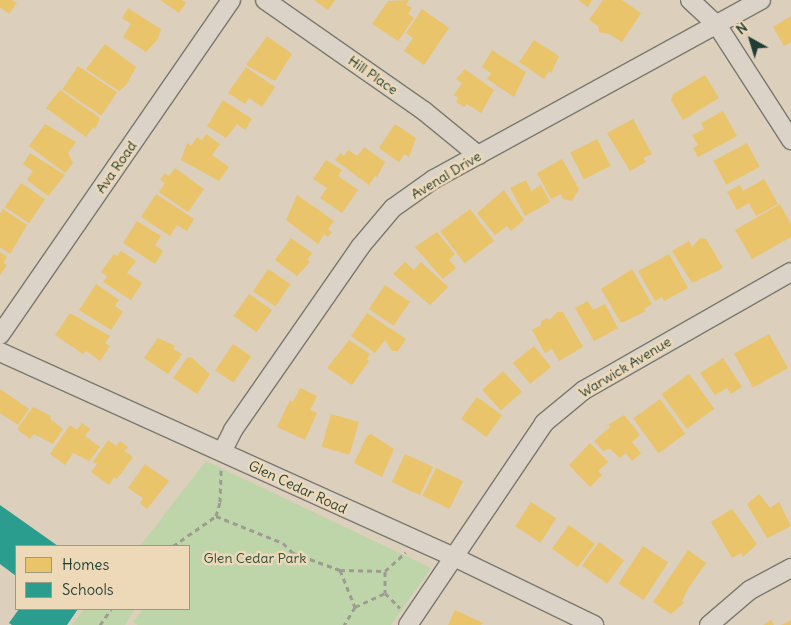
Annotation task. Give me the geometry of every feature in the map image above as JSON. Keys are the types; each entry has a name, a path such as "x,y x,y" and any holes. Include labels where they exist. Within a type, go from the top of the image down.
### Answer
{"street":[{"name":"Ava Road","path":"0,335 231,0"},
{"name":"Hill Place","path":"265,0 424,111 478,155"},
{"path":"690,0 718,25 791,140"},
{"name":"Avenal Drive","path":"222,452 233,430 371,232 403,200 478,155 761,0"},
{"name":"Warwick Avenue","path":"408,625 544,423 570,400 791,272"},
{"name":"Glen Cedar Road","path":"0,352 454,557 594,625"},
{"path":"709,625 750,590 791,568"}],"path":[{"path":"174,545 216,516 220,502 222,452"},
{"path":"216,516 283,543 293,553 340,570 385,572 406,552"},
{"path":"340,570 355,607"},
{"path":"385,572 385,593 401,609"},
{"path":"344,625 355,607 385,593"},
{"path":"100,625 110,610"}],"green space":[{"name":"Glen Cedar Park","path":"206,461 431,568 391,625 138,625 133,622 142,610 190,610 190,545 141,545"},
{"path":"83,610 134,610 125,625 72,625"}],"building: Homes":[{"path":"0,0 12,0 17,3 9,14 0,7"},
{"path":"160,0 182,0 186,3 179,13"},
{"path":"314,0 335,0 328,10"},
{"path":"409,0 406,5 412,8 408,14 414,18 398,41 372,24 388,1"},
{"path":"578,0 592,0 588,7"},
{"path":"603,0 622,0 641,13 622,42 609,34 599,32 598,26 589,20"},
{"path":"128,8 161,29 158,39 146,52 123,37 131,24 122,18"},
{"path":"422,9 449,28 424,65 404,51 413,38 406,33"},
{"path":"791,16 791,42 784,46 773,27"},
{"path":"267,36 292,54 275,81 246,65"},
{"path":"534,40 559,56 551,73 549,71 544,79 519,62"},
{"path":"105,44 136,67 127,84 119,91 86,69"},
{"path":"492,50 526,72 514,97 487,79 491,73 482,67"},
{"path":"78,66 117,92 101,115 62,89"},
{"path":"246,67 275,87 262,107 249,98 245,104 228,93"},
{"path":"465,69 494,90 481,113 467,104 464,107 456,102 458,98 454,95 462,83 456,79"},
{"path":"705,75 719,98 683,120 671,100 673,94"},
{"path":"60,90 100,118 95,129 93,127 86,137 46,108"},
{"path":"223,100 252,119 245,130 237,124 226,138 207,126"},
{"path":"723,111 737,136 698,157 693,148 698,145 692,135 704,129 701,123"},
{"path":"633,119 652,154 643,158 646,162 630,171 607,133"},
{"path":"45,124 76,142 68,153 73,163 65,173 29,146"},
{"path":"395,124 416,138 409,157 404,154 399,162 379,148"},
{"path":"206,134 220,144 212,155 229,167 219,181 181,160 187,143 191,146 197,137 202,140"},
{"path":"597,139 611,166 584,179 570,153"},
{"path":"747,143 760,167 726,185 713,161"},
{"path":"364,147 385,162 377,177 375,176 369,185 335,160 340,153 344,156 348,150 357,156"},
{"path":"30,153 65,175 48,196 27,180 33,171 23,164"},
{"path":"562,159 579,189 572,201 563,199 561,194 551,199 537,173"},
{"path":"326,160 342,170 338,176 358,190 342,213 320,198 327,188 313,179"},
{"path":"175,168 204,189 188,212 159,192 165,183 160,180 165,173 169,176"},
{"path":"764,179 778,204 756,216 749,203 737,210 727,192 740,185 743,191"},
{"path":"526,180 531,191 541,185 550,202 525,216 510,188"},
{"path":"21,183 45,199 29,223 5,207"},
{"path":"504,190 524,220 511,231 507,226 495,235 477,213"},
{"path":"156,194 194,219 187,231 177,225 170,236 141,217"},
{"path":"297,195 334,221 328,229 332,232 328,237 324,234 318,244 286,220"},
{"path":"780,204 791,224 791,237 752,259 735,230"},
{"path":"3,209 27,225 10,254 0,247 0,214"},
{"path":"470,209 494,241 465,263 440,231"},
{"path":"137,221 161,236 155,245 163,251 155,264 123,243"},
{"path":"437,232 455,254 449,260 456,268 443,279 415,247"},
{"path":"291,238 312,253 307,260 310,262 297,276 275,260"},
{"path":"700,238 706,239 723,268 692,283 672,251 689,241 692,247"},
{"path":"121,251 136,261 127,273 142,283 131,300 103,282 107,276 101,272 114,254 117,256"},
{"path":"0,252 7,257 3,263 7,265 0,275"},
{"path":"669,254 688,288 664,301 662,297 655,301 638,271"},
{"path":"405,262 414,270 421,262 448,287 430,305 393,274"},
{"path":"268,269 290,284 275,306 253,291"},
{"path":"632,269 652,304 644,309 646,311 621,323 601,289"},
{"path":"96,284 119,300 115,306 123,312 111,330 79,310"},
{"path":"385,285 410,302 394,326 369,309"},
{"path":"249,294 272,310 256,332 234,316"},
{"path":"588,301 593,310 605,304 618,328 594,341 575,308"},
{"path":"557,312 563,312 583,347 559,361 552,349 545,353 532,330 541,325 541,321 547,318 550,320"},
{"path":"70,313 110,336 105,343 110,346 100,361 86,351 83,354 55,335"},
{"path":"367,313 406,339 398,351 392,351 385,340 375,353 351,336"},
{"path":"769,334 788,368 753,388 734,353"},
{"path":"158,338 175,346 173,349 182,354 168,374 144,358"},
{"path":"349,340 370,354 367,359 369,361 352,385 327,368"},
{"path":"233,344 251,356 233,383 215,371"},
{"path":"534,346 551,367 530,384 513,363"},
{"path":"191,357 210,374 197,394 173,378 187,358"},
{"path":"723,358 742,387 731,394 727,388 715,395 700,373"},
{"path":"503,371 522,392 501,411 482,390"},
{"path":"689,374 714,409 687,429 661,394"},
{"path":"300,388 317,396 310,410 317,413 305,440 277,427 290,400 293,402"},
{"path":"0,389 29,409 18,425 0,413"},
{"path":"477,397 502,415 486,437 461,419"},
{"path":"660,399 685,434 659,453 633,418"},
{"path":"33,407 51,416 50,419 63,429 53,444 34,434 30,439 17,429"},
{"path":"331,414 359,422 350,455 322,447"},
{"path":"624,415 640,435 632,442 641,453 632,461 626,453 620,458 610,449 603,451 594,441 610,427 608,425"},
{"path":"82,423 90,429 85,436 100,447 89,461 73,453 65,465 50,454 70,425 77,430"},
{"path":"371,434 394,449 382,477 354,463 367,436"},
{"path":"108,440 116,446 120,441 128,447 124,451 133,457 117,479 114,477 109,485 91,472 97,464 93,462"},
{"path":"590,443 608,462 598,471 602,475 590,487 569,465"},
{"path":"405,454 433,467 420,495 392,482"},
{"path":"145,464 169,481 147,509 140,503 143,498 128,488"},
{"path":"436,468 463,481 449,509 422,496"},
{"path":"759,494 770,508 779,502 791,526 767,538 747,504"},
{"path":"531,502 556,518 540,543 515,526"},
{"path":"732,509 757,544 743,557 741,553 732,558 711,522"},
{"path":"569,525 595,544 578,567 552,548"},
{"path":"599,542 624,560 607,584 582,565"},
{"path":"643,546 668,562 644,600 618,584"},
{"path":"688,550 706,563 689,587 682,601 684,603 671,614 653,602"},
{"path":"455,610 483,623 481,625 448,625"},
{"path":"771,620 774,625 763,625"},
{"path":"791,620 791,625 781,625"}],"building: Schools":[{"path":"0,505 57,545 15,545 15,575 0,564"},
{"path":"18,610 77,610 67,625 12,625 9,623"}]}
